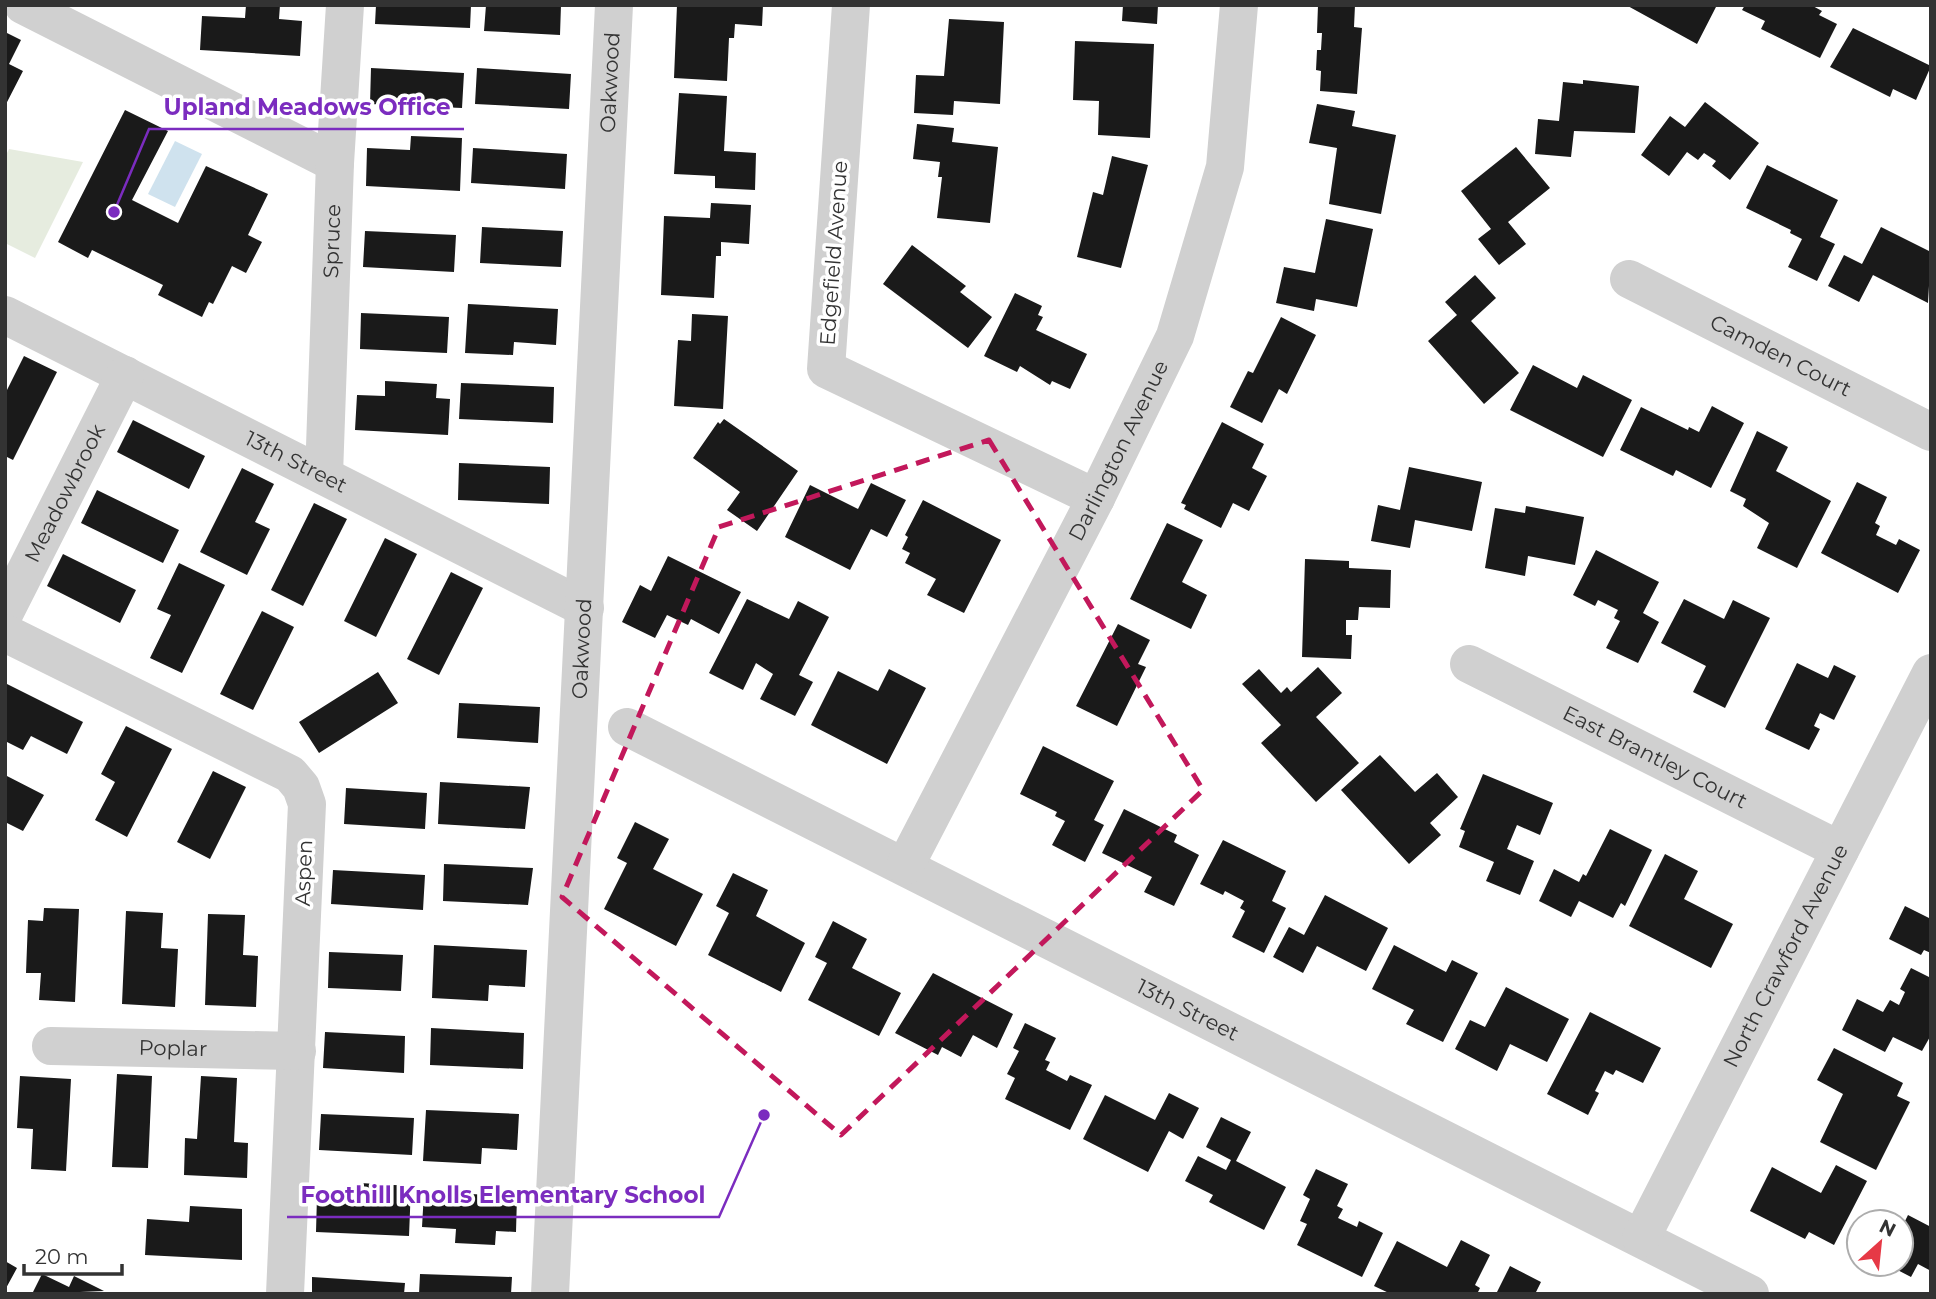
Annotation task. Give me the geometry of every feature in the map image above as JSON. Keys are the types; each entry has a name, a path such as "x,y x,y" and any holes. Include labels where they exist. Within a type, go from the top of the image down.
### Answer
{"street":[{"path":"23,5 335,163"},
{"name":"Spruce","path":"324,475 335,163 345,5"},
{"name":"Oakwood","path":"550,1294 614,5"},
{"name":"Edgefield Avenue","path":"851,5 826,369 1096,498"},
{"name":"Darlington Avenue","path":"905,866 1096,498 1175,336 1225,167 1239,5"},
{"name":"Camden Court","path":"1629,279 1931,432"},
{"name":"13th Street","path":"5,315 585,608"},
{"name":"Meadowbrook","path":"5,612 125,375"},
{"name":"Aspen","path":"5,633 290,774 301,787 307,804 285,1294"},
{"name":"East Brantley Court","path":"1469,664 1840,850"},
{"name":"North Crawford Avenue","path":"1641,1238 1931,673"},
{"name":"13th Street","path":"627,727 1750,1294"},
{"name":"Poplar","path":"51,1046 297,1051"}],"highlighted area":[{"path":"989,440 1203,790 841,1135 562,897 719,527"}],"shaded area":[{"path":"9,149 83,162 35,258 5,243 5,157"}],"water":[{"path":"175,141 202,154 175,207 148,194"}],"building":[{"path":"246,5 280,5 279,19 302,21 300,56 200,50 202,16 245,18"},
{"path":"376,5 471,5 470,28 375,24"},
{"path":"486,5 561,5 560,35 484,31"},
{"path":"677,5 763,5 762,26 735,24 734,38 729,38 727,81 674,78"},
{"path":"1123,5 1158,5 1157,24 1122,21"},
{"path":"1318,5 1355,5 1354,27 1362,28 1357,94 1320,91 1321,71 1316,70 1317,50 1321,50 1322,33 1317,33"},
{"path":"1626,5 1717,5 1697,44"},
{"path":"1745,5 1811,5 1822,11 1819,15 1837,24 1820,58 1761,29 1765,21 1742,10"},
{"path":"949,19 1004,22 1000,104 954,101 953,115 914,113 916,75 944,76"},
{"path":"1853,28 1931,66 1916,100 1893,89 1890,97 1830,67"},
{"path":"5,32 21,40 9,64 23,71 5,106"},
{"path":"1075,41 1154,44 1150,138 1098,135 1099,101 1073,100"},
{"path":"371,68 464,73 462,108 370,104"},
{"path":"477,68 571,74 569,109 475,104"},
{"path":"1583,80 1639,86 1635,133 1574,131 1571,157 1535,154 1538,119 1559,121 1563,82 1583,84"},
{"path":"679,93 727,96 724,151 756,153 755,190 715,188 715,176 674,174"},
{"path":"1705,102 1759,143 1730,180 1712,166 1716,161 1704,153 1698,160 1687,152 1669,176 1641,155 1670,116 1685,127"},
{"path":"1317,104 1355,111 1352,126 1396,135 1381,214 1329,204 1337,148 1309,143"},
{"path":"125,110 168,131 132,200 178,223 206,166 268,194 248,235 262,242 246,273 232,266 213,304 209,302 202,317 158,295 163,285 92,250 88,258 58,242"},
{"path":"917,124 954,128 952,142 998,147 990,223 937,218 942,177 938,177 940,162 913,159"},
{"path":"411,136 462,138 460,191 366,186 367,148 410,150"},
{"path":"1516,147 1550,188 1508,222 1526,244 1499,265 1478,239 1491,229 1461,191"},
{"path":"473,148 567,154 565,189 471,183"},
{"path":"1112,156 1148,165 1121,268 1077,257 1093,192 1103,195"},
{"path":"1767,165 1838,200 1820,237 1835,244 1817,281 1788,267 1802,239 1790,233 1791,230 1746,208"},
{"path":"711,203 751,205 749,244 721,242 721,256 716,256 714,298 661,295 664,216 710,218"},
{"path":"1326,219 1373,229 1357,307 1316,299 1314,311 1276,303 1284,267 1315,273"},
{"path":"482,227 563,231 561,267 480,263"},
{"path":"1881,227 1931,252 1928,303 1873,275 1859,302 1828,286 1844,255 1862,264"},
{"path":"365,231 456,235 454,272 363,267"},
{"path":"912,245 966,286 960,292 992,317 968,348 883,284"},
{"path":"1475,275 1496,298 1471,321 1519,373 1484,404 1428,341 1457,315 1445,302"},
{"path":"1015,293 1042,306 1038,315 1043,317 1036,330 1087,354 1070,389 1052,381 1050,385 1020,366 1017,372 984,356"},
{"path":"468,304 558,309 556,345 514,342 513,355 465,353"},
{"path":"361,313 449,317 447,353 360,349"},
{"path":"692,314 728,316 723,409 674,406 678,340 691,341"},
{"path":"1281,317 1316,335 1287,394 1279,389 1262,423 1230,407 1248,371 1253,373"},
{"path":"24,356 57,372 13,460 5,456 5,394"},
{"path":"1533,365 1577,388 1583,375 1632,400 1603,457 1510,410"},
{"path":"385,381 437,384 436,398 450,399 448,435 355,430 357,395 385,396"},
{"path":"461,383 554,387 553,423 459,419"},
{"path":"1712,406 1744,423 1711,488 1676,470 1673,476 1620,450 1641,407 1688,430 1689,427 1699,432"},
{"path":"724,419 798,471 757,531 727,510 740,492 693,458 718,422 720,424"},
{"path":"133,420 205,456 189,489 117,452"},
{"path":"1222,422 1264,444 1252,468 1267,476 1249,511 1233,503 1221,528 1184,509 1186,505 1181,503"},
{"path":"1757,431 1788,447 1776,471 1831,501 1797,568 1757,548 1769,523 1743,506 1746,499 1730,491"},
{"path":"459,463 550,467 549,504 458,500"},
{"path":"1409,467 1482,482 1472,531 1415,520 1410,548 1371,541 1378,505 1400,510"},
{"path":"242,468 274,484 255,522 270,529 247,575 200,552"},
{"path":"1857,482 1887,497 1875,523 1880,526 1876,535 1896,545 1899,539 1920,550 1898,593 1821,553"},
{"path":"871,483 906,500 887,537 871,529 850,570 785,537 810,485 858,509"},
{"path":"97,490 179,530 163,563 81,523"},
{"path":"923,500 1001,540 964,613 927,595 936,579 905,563 910,553 902,549 908,537 905,535"},
{"path":"314,503 347,519 303,606 271,590"},
{"path":"1526,506 1584,517 1575,565 1528,556 1525,576 1485,568 1495,508 1525,513"},
{"path":"1167,523 1203,540 1182,582 1207,595 1191,629 1130,599"},
{"path":"385,538 417,554 376,637 344,621"},
{"path":"1596,550 1659,582 1643,613 1659,622 1638,663 1606,648 1620,621 1614,618 1618,610 1598,600 1595,606 1573,595"},
{"path":"63,554 136,590 120,623 47,586"},
{"path":"668,556 741,592 719,634 691,619 688,625 667,615 655,638 622,622 640,585 651,591"},
{"path":"1305,559 1349,561 1349,568 1391,570 1390,608 1359,607 1358,620 1346,620 1346,635 1352,635 1351,659 1302,657"},
{"path":"179,563 225,585 182,673 150,658 171,615 157,609"},
{"path":"451,572 483,588 439,675 407,659"},
{"path":"747,599 789,619 798,601 829,617 799,675 813,682 795,716 760,699 773,674 756,663 743,690 709,673"},
{"path":"1684,599 1724,619 1733,600 1770,618 1725,708 1693,692 1706,666 1661,643"},
{"path":"262,611 294,627 253,710 220,694"},
{"path":"1118,624 1150,640 1138,664 1146,667 1117,726 1076,706"},
{"path":"1797,663 1828,678 1834,665 1856,676 1834,720 1820,713 1814,726 1820,729 1809,750 1765,729"},
{"path":"1318,667 1342,693 1316,717 1359,763 1316,802 1261,743 1281,725 1242,684 1259,669 1281,693 1287,687 1291,692"},
{"path":"889,669 926,688 887,764 811,725 838,671 878,691"},
{"path":"378,672 398,703 319,753 299,722"},
{"path":"5,683 83,722 67,754 31,736 23,750 5,741"},
{"path":"459,703 540,707 538,743 457,738"},
{"path":"126,726 172,749 127,837 95,820 115,782 101,774"},
{"path":"1043,746 1114,781 1094,820 1104,825 1085,862 1052,845 1065,821 1055,816 1057,812 1020,794"},
{"path":"1380,755 1415,792 1437,773 1458,797 1430,823 1441,835 1409,864 1341,790"},
{"path":"213,771 246,787 210,859 177,842"},
{"path":"1483,774 1553,803 1540,835 1517,825 1507,849 1534,861 1520,895 1486,881 1494,862 1459,847 1465,831 1460,829"},
{"path":"5,775 44,795 23,831 5,822"},
{"path":"440,782 530,787 525,829 438,824"},
{"path":"346,788 427,793 425,829 344,824"},
{"path":"1124,809 1177,835 1174,842 1199,855 1174,906 1144,892 1152,877 1102,853"},
{"path":"635,822 669,839 653,869 703,894 676,946 604,909 627,863 617,858"},
{"path":"1610,829 1652,850 1625,906 1621,903 1613,918 1579,901 1571,917 1539,901 1554,869 1579,882 1583,874 1586,876"},
{"path":"1223,840 1286,871 1272,901 1286,908 1264,953 1232,937 1245,911 1240,908 1244,901 1225,891 1223,895 1200,884"},
{"path":"1665,854 1698,871 1684,899 1733,924 1711,968 1629,926"},
{"path":"444,864 533,868 528,905 443,901"},
{"path":"333,870 425,875 423,910 331,904"},
{"path":"733,873 768,890 756,916 805,943 781,992 708,955 729,913 716,906"},
{"path":"1325,895 1388,928 1366,971 1317,946 1303,973 1273,957 1289,927 1304,935"},
{"path":"1905,906 1931,919 1931,953 1924,950 1921,955 1889,939"},
{"path":"44,908 79,909 75,1002 39,1000 41,973 26,973 28,920 43,921"},
{"path":"126,911 163,913 161,948 178,949 175,1007 122,1004"},
{"path":"208,914 245,915 243,955 258,956 256,1007 205,1005"},
{"path":"833,921 867,939 852,968 901,993 879,1036 808,1000 827,963 815,957"},
{"path":"434,945 527,950 525,987 489,985 488,1001 432,998"},
{"path":"1394,945 1446,972 1452,960 1478,973 1443,1042 1406,1024 1414,1010 1372,989"},
{"path":"329,952 403,955 401,991 328,988"},
{"path":"1911,968 1931,978 1931,1035 1922,1051 1893,1037 1885,1052 1842,1030 1857,999 1883,1012 1890,1000 1899,1005 1905,992 1900,989"},
{"path":"933,973 1013,1014 997,1048 973,1035 961,1057 942,1047 938,1055 895,1033"},
{"path":"1506,987 1569,1019 1547,1062 1510,1044 1497,1071 1455,1049 1470,1020 1485,1027"},
{"path":"1590,1012 1661,1048 1643,1083 1616,1070 1613,1075 1605,1071 1595,1091 1599,1093 1588,1115 1547,1094"},
{"path":"1025,1023 1056,1038 1045,1060 1050,1062 1046,1070 1067,1081 1070,1075 1092,1085 1070,1130 1005,1099 1015,1078 1007,1074 1019,1051 1013,1048"},
{"path":"431,1028 524,1033 523,1069 430,1065"},
{"path":"325,1032 405,1036 404,1073 323,1068"},
{"path":"1834,1048 1903,1083 1897,1096 1910,1102 1876,1170 1820,1142 1843,1094 1817,1080"},
{"path":"117,1074 152,1076 148,1168 112,1167"},
{"path":"20,1076 71,1079 66,1171 31,1169 33,1129 17,1128"},
{"path":"201,1076 237,1078 234,1142 248,1143 247,1178 184,1175 185,1138 197,1139"},
{"path":"1169,1093 1199,1108 1183,1139 1169,1131 1148,1172 1083,1139 1105,1095 1155,1120"},
{"path":"426,1110 519,1114 517,1150 482,1148 481,1164 423,1161"},
{"path":"321,1114 414,1118 412,1155 319,1150"},
{"path":"1221,1117 1251,1132 1236,1161 1286,1187 1264,1230 1209,1202 1213,1195 1185,1181 1198,1156 1226,1170 1231,1160 1206,1147"},
{"path":"1836,1165 1867,1181 1853,1208 1845,1208 1845,1224 1834,1245 1809,1232 1805,1239 1750,1211 1772,1167 1821,1193"},
{"path":"1316,1169 1348,1184 1337,1206 1343,1209 1338,1218 1357,1227 1359,1221 1383,1233 1362,1277 1297,1245 1307,1224 1300,1221 1310,1199 1303,1195"},
{"path":"360,1183 411,1186 409,1236 316,1232 317,1196 360,1198"},
{"path":"424,1192 517,1196 516,1232 496,1231 495,1245 455,1243 456,1229 422,1227"},
{"path":"190,1206 242,1209 242,1260 145,1255 147,1219 189,1222"},
{"path":"1915,1219 1931,1227 1931,1271 1918,1264 1915,1270"},
{"path":"1461,1240 1490,1255 1475,1285 1480,1288 1477,1294 1391,1294 1374,1286 1397,1241 1447,1267"},
{"path":"5,1261 17,1268 5,1290"},
{"path":"1510,1266 1541,1282 1535,1294 1496,1294"},
{"path":"42,1274 69,1287 74,1276 104,1291 32,1294"},
{"path":"420,1274 512,1277 511,1294 419,1294"},
{"path":"312,1277 405,1283 404,1294 312,1294"}],"place":[{"name":"Upland Meadows Office","path":"114,212"},
{"name":"Foothill Knolls Elementary School","path":"764,1115"}]}
